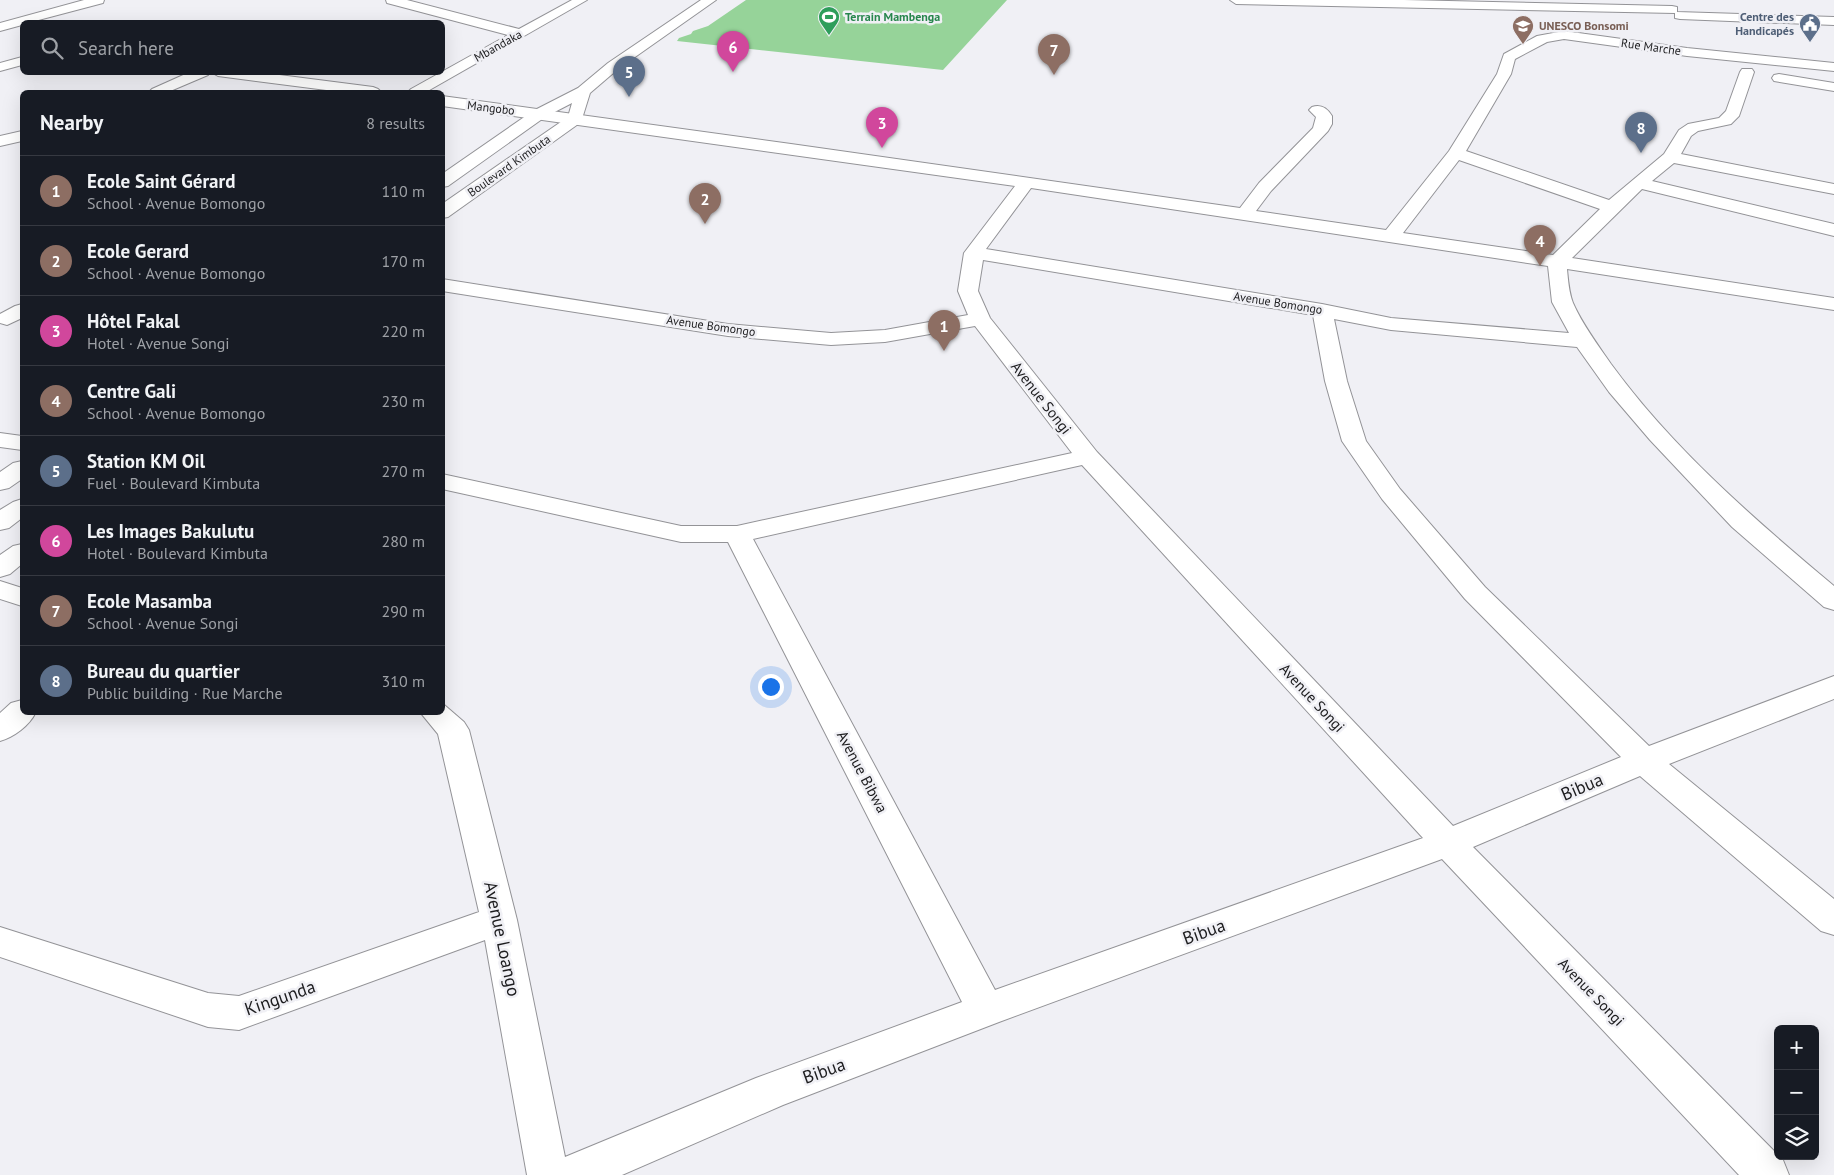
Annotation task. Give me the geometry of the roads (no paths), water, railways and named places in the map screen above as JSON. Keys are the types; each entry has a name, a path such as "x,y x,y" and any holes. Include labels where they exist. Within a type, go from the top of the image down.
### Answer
{"street":[{"path":"25,20 98,0"},
{"path":"392,0 520,34"},
{"name":"Mbandaka","path":"420,90 581,0"},
{"path":"575,118 583,91 613,66 710,0"},
{"path":"1236,0 1676,12 1834,21"},
{"path":"1656,0 1706,29"},
{"path":"9,12 36,17"},
{"path":"0,27 20,21"},
{"name":"Rue Marche","path":"1391,236 1456,153 1504,74 1509,57 1540,39 1552,35 1564,35 1696,53 1834,67"},
{"path":"1540,39 1834,87"},
{"path":"1732,44 1758,58"},
{"path":"0,67 20,62"},
{"path":"1747,72 1733,113 1725,121 1694,127 1685,133 1671,157 1639,182 1557,262 1558,279 1562,302 1584,341 1617,386 1658,436 1741,521 1834,601"},
{"path":"162,90 196,75"},
{"path":"241,75 358,90"},
{"name":"Boulevard Kimbuta","path":"445,180 539,114 583,91"},
{"name":"Mangobo","path":"445,102 575,118 1391,236 1834,304"},
{"path":"1244,215 1265,187 1320,130 1324,124 1324,116 1317,110"},
{"name":"Boulevard Kimbuta","path":"445,211 575,118"},
{"path":"0,141 20,136"},
{"path":"1456,153 1612,207"},
{"path":"1671,157 1834,189"},
{"path":"1639,182 1834,230"},
{"name":"Avenue Songi","path":"1025,184 974,253 968,291 980,319 1088,457 1448,843 1768,1175"},
{"name":"Avenue Bomongo","path":"974,253 1322,310 1391,324 1584,341"},
{"name":"Avenue Bomongo","path":"445,286 563,303 728,330 831,339 885,336 980,319"},
{"path":"1322,310 1336,381 1354,441 1391,494 1475,593 1644,761 1834,920"},
{"path":"0,440 20,444"},
{"path":"445,482 681,534 737,534 1088,457"},
{"path":"0,483 20,469"},
{"path":"0,522 20,508"},
{"name":"Avenue Bibwa","path":"737,534 986,1010"},
{"path":"0,568 20,553"},
{"path":"0,590 20,596"},
{"name":"Bibua","path":"573,1175 770,1091 986,1010 1448,843 1644,761 1834,687"},
{"path":"0,730 20,714"},
{"name":"Avenue Loango","path":"438,715 453,730 499,920 548,1175"},
{"name":"Kingunda","path":"0,942 208,1010 240,1013 499,920"}],"place":[{"name":"Terrain Mambenga","path":"829,36"},
{"name":"Centre des Handicapés","path":"1810,43"},
{"name":"UNESCO Bonsomi","path":"1523,45"},
{"name":"Les Images Bakulutu","path":"733,72"},
{"name":"Ecole Masamba","path":"1054,75"},
{"name":"Station KM Oil","path":"629,97"},
{"name":"Hôtel Fakal","path":"882,148"},
{"name":"Bureau du quartier","path":"1641,153"},
{"name":"Ecole Gerard","path":"705,224"},
{"name":"Centre Gali","path":"1540,266"},
{"name":"Ecole Saint Gérard","path":"944,351"}]}
